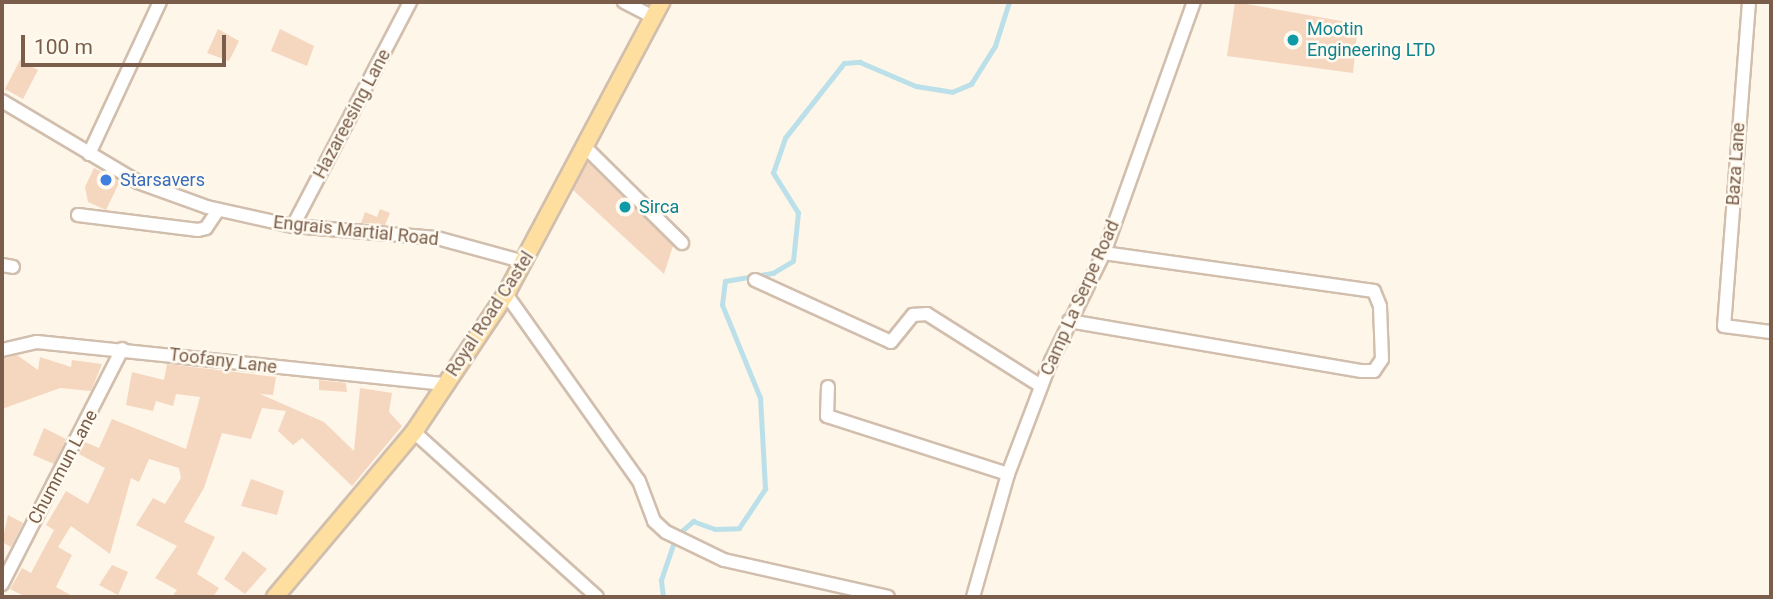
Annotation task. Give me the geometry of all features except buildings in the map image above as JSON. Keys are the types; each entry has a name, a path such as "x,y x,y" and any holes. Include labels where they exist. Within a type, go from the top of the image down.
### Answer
{"main road":[{"name":"Royal Road Castel","path":"275,597 414,432 506,294 660,2"}],"street":[{"path":"89,154 160,2"},
{"name":"Hazareesing Lane","path":"293,226 410,2"},
{"path":"624,2 651,16"},
{"name":"Camp La Serpe Road","path":"973,597 1008,474 1069,321 1104,253 1194,2"},
{"name":"Baza Lane","path":"1749,2 1724,326 1771,332"},
{"name":"Engrais Martial Road","path":"2,101 138,182 218,210 293,226 437,238 525,262"},
{"path":"584,146 682,243"},
{"path":"78,215 198,230 206,228 218,210"},
{"path":"1069,321 1362,371 1374,371 1382,359 1380,306 1374,291 1104,253"},
{"path":"755,280 891,342 913,316 927,314 1041,386"},
{"path":"506,294 639,481 654,521 666,532 724,560 888,597"},
{"name":"Toofany Lane","path":"2,350 37,342 444,384"},
{"name":"Chummun Lane","path":"2,584 122,349"},
{"path":"828,387 827,416 1008,474"},
{"path":"414,432 597,597"}],"waterway":[{"path":"663,597 661,580 676,536 693,521 715,529 739,528 765,489 760,398 722,305 725,281 773,273 793,261 798,213 773,173 785,138 844,63 860,62 916,86 952,92 971,84 995,46 1009,2"}],"place":[{"name":"Mootin Engineering LTD","path":"1293,40"},
{"name":"Starsavers","path":"106,180"},
{"name":"Sirca","path":"625,207"}]}
